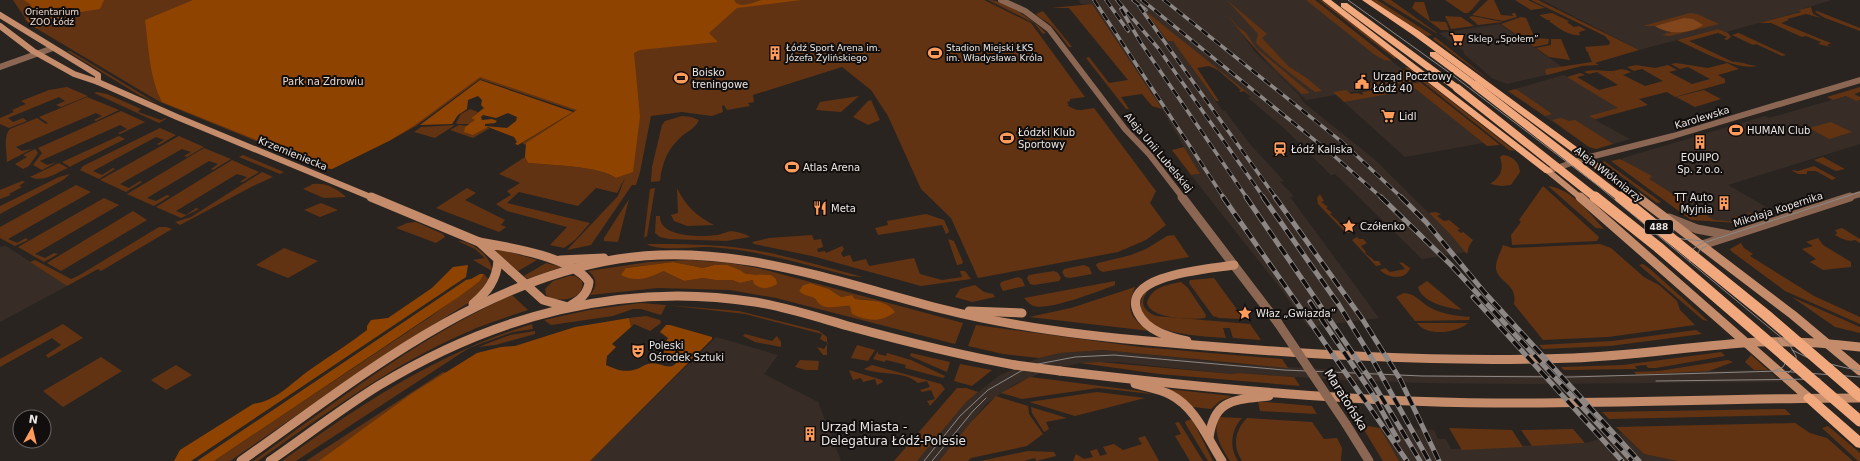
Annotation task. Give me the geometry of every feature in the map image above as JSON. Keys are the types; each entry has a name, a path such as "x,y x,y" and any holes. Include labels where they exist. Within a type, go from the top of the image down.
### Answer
{"main road":[{"path":"1326,0 1590,205 1860,443"},
{"name":"488","path":"1336,0 1391,38 1457,88 1630,224 1860,421"},
{"path":"1362,1 1416,34 1586,158"},
{"name":"Aleja Włókniarzy","path":"1362,1 1651,221 1838,376 1860,397"},
{"name":"Krzemieniecka","path":"0,15 98,75 98,82"},
{"name":"Krzemieniecka","path":"0,26 11,36 38,53 88,80 98,82 177,117 410,215 480,242 576,268"},
{"name":"Aleja Włókniarzy","path":"1586,158 1702,245 1860,371"},
{"name":"Krzemieniecka","path":"480,242 498,260 549,302 568,307"},
{"path":"551,260 618,259 677,254 744,258 793,269 946,310 990,320 1133,340 1209,346 1374,356 1557,359 1594,357 1746,342 1828,344 1860,347"},
{"path":"241,461 392,357 462,313 526,284 576,268 618,259"},
{"path":"462,313 483,295 494,282 498,268 498,260"},
{"path":"1209,346 1171,336 1154,328 1142,320 1135,305 1136,296 1143,287 1165,278 1234,264"},
{"path":"568,307 584,296 588,286 587,278 576,268"},
{"path":"270,461 359,399 422,362 484,332 568,307 640,296 679,294 732,298 792,310 938,350 1016,365 1115,378 1290,394 1385,400 1499,403 1860,397"},
{"path":"946,310 1022,313"},
{"path":"1115,378 1160,391 1178,400 1194,415 1222,461"},
{"path":"1209,438 1212,417 1216,411 1224,405 1242,399 1290,394"}],"street":[{"name":"Aleja Unii Lubelskiej","path":"1001,0 1025,11 1049,29 1125,129 1149,154 1216,240 1301,354"},
{"path":"0,67 53,48"},
{"name":"Karolewska","path":"1548,171 1586,158 1673,136 1759,111 1762,108 1860,80"},
{"name":"Mikołaja Kopernika","path":"1702,245 1860,194"},
{"path":"1664,216 1695,228 1732,235"},
{"name":"Maratońska","path":"1301,354 1369,461"}],"shaded area":[{"path":"1079,0 1314,0 1417,81 1306,100 1274,70 1241,33 1255,52 1299,95 1303,102 1374,159 1450,234 1466,252 1422,259 1335,174 1331,175 1285,129 1248,98 1251,97 1208,62 1190,65 1223,111 1225,111 1249,143 1284,181 1280,182 1294,196 1290,197 1379,318 1308,327 1281,289 1191,175 1200,174 1162,109 1092,4 1081,4"},
{"path":"1542,0 1832,0 1799,10 1802,11 1726,32 1718,29 1639,50"},
{"path":"1684,18 1693,19 1703,25 1685,32 1666,31 1655,26"},
{"path":"1500,24 1561,66 1559,72 1507,84 1492,78 1463,53 1464,51 1439,33"},
{"path":"1564,75 1626,111 1595,120 1630,139 1596,149 1589,147 1508,91"},
{"path":"1416,88 1483,143 1405,157 1342,100"},
{"path":"1846,96 1856,101 1860,100 1860,144 1728,185 1773,211 1738,223 1708,221 1689,215 1621,162 1623,158 1765,116 1769,118"},
{"path":"6,246 67,286 0,322 0,247"},
{"path":"716,337 778,355 764,374 818,402 841,461 590,461"},
{"path":"1103,350 1237,364 1419,375 1635,375 1695,371 1768,370 1781,382 1526,384 1423,383 1341,380 1239,373 1232,374 1117,362 1080,363 1045,371 1013,385 986,404 939,461 917,461 966,402 1000,375 1039,358 1060,353"},
{"path":"1380,428 1434,430 1438,439 1446,439 1451,449 1585,443 1622,433 1644,454 1677,461 1399,461"}],"green space":[{"name":"Orientarium ZOO Łódź","path":"13,0 984,0 1031,23 1085,97 1070,99 1070,101 1067,102 1069,105 1067,105 1076,110 1094,108 1156,191 1150,203 1166,225 1146,240 1118,252 978,278 951,218 921,189 888,116 871,90 842,67 753,95 754,102 748,103 750,106 727,110 724,105 722,106 723,112 712,116 682,112 651,116 636,185 632,185 591,245 567,250 618,196 625,178 617,193 596,188 578,206 519,192 507,203 590,223 575,240 564,248 550,245 567,227 507,211 496,204 511,195 507,191 520,183 499,174 525,157 528,163 561,165 599,171 616,178 627,173 532,148 522,143 575,111 480,79 416,126 389,141 384,140 332,169 320,167 160,102 29,24"},
{"name":"Orientarium ZOO Łódź","path":"24,0 104,0 100,9 74,13 36,28 25,19 60,13 62,7 33,12 30,4"},
{"name":"Park na Zdrowiu","path":"193,0 734,0 736,3 743,5 762,0 801,0 737,8 709,33 718,42 640,50 634,53 640,117 633,172 616,178 608,174 587,169 561,165 528,163 525,157 526,143 577,110 480,77 415,125 389,141 332,169 326,168 162,102 154,82 145,20"},
{"path":"988,0 1003,3 1027,17 1034,23"},
{"path":"1227,0 1267,34 1262,38 1288,66 1308,79 1322,91 1315,92 1270,57 1256,43 1258,34"},
{"path":"1306,0 1315,0 1392,61 1384,60 1375,55"},
{"path":"1319,0 1323,1 1396,57 1395,59"},
{"path":"1371,0 1377,0 1432,35 1427,36"},
{"path":"1382,0 1391,0 1437,33 1436,33"},
{"path":"1445,0 1480,0 1472,9 1483,0 1468,13 1464,13"},
{"path":"1488,0 1494,0 1501,15 1513,16 1512,13 1515,13 1517,17 1503,21 1472,15"},
{"path":"1515,0 1528,0 1545,8 1531,10"},
{"path":"1531,0 1538,0 1639,50 1595,63 1599,65 1582,66 1547,75 1545,72 1546,69 1592,62 1588,53 1590,53 1587,52 1585,47 1609,45 1610,42 1605,36"},
{"path":"1415,2 1424,2 1430,21 1446,22 1449,30 1441,30 1412,8"},
{"path":"1092,4 1162,109 1152,106 1142,94 1121,97 1129,109 1126,109 1086,58 1089,57 1109,83 1128,80 1069,8 1051,8"},
{"path":"1811,7 1813,14 1821,18 1806,14 1787,19 1789,20 1781,23 1831,43 1827,45 1831,47 1818,44 1821,42 1806,36 1802,37 1771,23 1759,23 1801,12 1799,10"},
{"path":"1144,10 1253,97 1244,91 1239,91 1241,90 1218,70 1209,66 1197,68 1219,101 1216,101 1173,41 1168,41"},
{"path":"1043,11 1072,47 1069,47 1047,22 1036,14"},
{"path":"1817,11 1860,28 1860,31 1825,18 1815,12"},
{"path":"1226,13 1237,26 1246,33 1256,48 1310,93 1302,94 1281,75 1252,45"},
{"path":"1552,13 1569,21 1567,22 1574,27 1579,26 1586,30 1579,32 1580,35 1572,34 1564,31 1549,21 1551,20 1547,20 1539,15"},
{"path":"1690,13 1697,14 1719,24 1670,36 1662,35 1668,33 1666,32 1670,33 1687,18 1655,26 1643,26"},
{"path":"1445,16 1461,17 1474,26 1451,29"},
{"path":"1472,16 1503,22 1478,25 1469,17"},
{"path":"1521,17 1526,18 1534,36 1520,37 1501,24"},
{"path":"1034,23 1046,33 1043,34"},
{"path":"1718,29 1728,33 1731,37 1727,40 1724,39 1727,37 1718,33 1689,41 1733,62 1758,66 1749,67 1728,62 1706,54 1677,40"},
{"path":"1739,33 1786,55 1782,56 1732,35"},
{"path":"1435,37 1493,83 1433,39"},
{"path":"1521,37 1549,39 1548,44 1534,47"},
{"path":"1551,39 1561,39 1570,60 1549,57 1536,48 1551,45"},
{"path":"67,51 70,51 158,104 139,95"},
{"path":"1676,63 1708,68 1727,63 1739,69 1718,75 1725,79 1725,83 1675,97 1667,92 1639,99 1648,105 1595,119 1589,116 1618,108 1567,77 1580,73 1585,75 1577,77 1599,90 1618,85 1597,72 1589,74 1584,72 1593,70 1612,71 1624,69 1631,72 1623,75 1645,86 1663,81 1642,69 1634,71 1627,67 1636,65 1655,68 1668,65 1677,70 1669,72 1692,84 1710,79 1688,67 1680,69 1671,64"},
{"path":"1404,67 1409,68 1515,151 1509,150"},
{"path":"1404,70 1417,81 1371,88 1368,86 1372,85 1369,83 1393,79 1388,75"},
{"path":"480,80 573,112 518,145 515,144 517,142 514,137 488,127 473,135 464,132 465,127 475,120 471,118 484,108 481,105 482,100 478,96 468,100 467,109 458,115 452,124 420,125","holes":["508,113 517,117 516,121 507,128 485,126 485,124 495,123 497,121 492,119 482,120 481,117 483,115 496,118"]},
{"path":"1420,82 1500,145 1487,146 1416,89 1344,102 1333,92 1346,90 1351,94 1357,93 1363,95 1362,92"},
{"path":"67,87 88,96 61,107 56,105 65,101 59,97 8,118 13,122 23,118 27,121 9,128 0,124 0,118 14,112 12,110 26,104 21,101 49,90"},
{"path":"1860,87 1860,92 1854,94 1860,97 1860,100 1856,101 1846,96 1833,100 1827,97"},
{"path":"1516,89 1552,114 1545,116 1508,91"},
{"path":"1704,90 1721,99 1695,107 1676,97"},
{"path":"97,92 107,94 141,109 138,112 161,120 166,119 159,123 94,93"},
{"path":"859,96 841,112 816,110 820,102"},
{"path":"87,97 119,110 96,121 94,120 102,116 96,113 16,147 22,151 32,149 7,162 6,140 10,129 37,118 46,124 48,123 39,117"},
{"path":"871,100 880,120 868,125 853,117 868,101"},
{"path":"470,109 478,112 471,118 475,120 471,124 456,123 461,114"},
{"path":"121,111 145,122 120,134 118,133 127,129 120,125 40,161 47,165 57,162 42,170 33,165 42,153 38,148"},
{"path":"682,116 699,120 694,127 673,145 664,162 660,181 651,182 652,167 662,125 665,121"},
{"path":"1561,118 1569,121 1575,120 1613,144 1596,149 1589,147 1552,120"},
{"path":"1831,122 1852,132 1829,139 1809,128"},
{"path":"455,125 435,138 414,132 421,127"},
{"path":"459,125 490,128 473,138 450,130"},
{"path":"160,128 176,135 159,145 157,144 164,140 156,137 93,171 102,175 113,168 115,169 99,179 80,170 83,166"},
{"path":"119,136 125,139 70,167 62,162"},
{"path":"179,136 204,147 187,157 184,156 191,152 182,149 120,184 129,188 140,181 142,182 126,192 100,180"},
{"path":"1184,147 1200,174 1191,175 1172,150"},
{"path":"204,148 231,159 213,170 211,169 218,164 209,161 147,198 156,201 167,195 170,196 154,206 127,194"},
{"path":"35,149 38,153 29,166 23,169 15,164 27,157 23,155"},
{"path":"243,155 284,172 280,174 239,157"},
{"path":"1503,155 1515,160 1520,172 1511,185 1501,186 1490,184 1497,179 1501,172 1502,165 1500,157"},
{"path":"1823,157 1845,169 1836,171 1814,160"},
{"path":"1620,159 1652,176 1649,179 1714,220 1736,222 1733,217 1750,215 1747,212 1760,216 1738,223 1691,220 1611,161"},
{"path":"232,160 259,172 243,182 240,182 247,177 237,174 176,211 186,215 196,208 199,209 181,218 156,207"},
{"path":"1604,161 1661,202 1657,203 1602,162"},
{"path":"59,163 68,168 45,178 35,179 30,177"},
{"path":"1814,166 1836,178 1832,180 1816,171 1807,171 1807,174 1798,174 1791,170 1798,171"},
{"path":"262,172 273,177 180,225 175,222 191,217"},
{"path":"70,174 63,180 0,214 0,206 59,177"},
{"path":"22,181 25,182 19,186 22,187 9,194 11,195 0,199 0,190"},
{"path":"313,184 322,184 331,187 346,197 324,198 303,189"},
{"path":"76,185 91,192 8,239 17,243 26,238 28,240 15,246 0,238 0,227"},
{"path":"1543,186 1599,237 1597,241 1512,245 1511,235 1521,222 1519,220"},
{"path":"1548,186 1557,188 1572,197 1586,209 1604,229 1596,228"},
{"path":"467,188 476,193 465,200 505,220 501,225 506,227 499,232 436,208"},
{"path":"655,188 647,236 644,238 650,189"},
{"path":"677,188 692,210 714,225 687,226 674,221 671,215 678,213"},
{"path":"1320,194 1324,201 1321,202 1328,207 1326,208 1332,213 1330,214 1350,233 1346,233 1318,204 1317,198"},
{"path":"104,198 119,205 35,254 45,258 54,253 58,254 44,262 18,247"},
{"path":"629,199 618,242 604,241 604,238"},
{"path":"321,203 338,210 320,217 304,210"},
{"path":"133,211 147,220 61,271 47,263"},
{"path":"1435,212 1441,214 1437,216 1444,221 1449,220 1460,229 1457,230 1461,233 1463,232 1473,240 1469,246 1467,254 1429,213"},
{"path":"926,214 944,220 949,231 948,233 946,234 942,225 878,235 875,228 888,225 887,221"},
{"path":"656,216 660,216 666,229 674,232 692,236 711,236 732,231 742,233 750,237 726,241 669,239 660,237 655,233"},
{"path":"416,222 443,234 445,237 436,243 396,228 407,223"},
{"path":"159,227 172,229 101,271 98,269 67,286 30,262 35,260 71,279"},
{"path":"1842,228 1860,239 1860,243 1855,240 1845,240 1835,235 1837,233 1835,230"},
{"path":"812,235 814,240 821,239 823,247 817,249 818,252 825,251 826,253 842,246 844,249 841,253 843,257 850,255 853,262 866,259 869,266 914,258 920,274 942,280 962,277 960,271 965,271 971,279 921,286 812,256 754,244 752,242 769,238"},
{"path":"1174,235 1189,257 1103,272 1099,270 1096,265 1098,263 1131,255 1146,249 1167,236"},
{"path":"1357,237 1359,239 1363,239 1367,243 1361,246 1366,252 1365,253 1375,261 1379,261 1381,265 1376,266 1352,240"},
{"path":"1818,238 1823,245 1851,262 1851,267 1823,270 1810,262 1816,259 1802,249 1813,246 1806,242"},
{"path":"948,239 954,241 963,262 962,264 957,265"},
{"path":"458,241 469,244 480,250 491,265 492,271 473,260 485,258 475,249"},
{"path":"1741,243 1744,248 1753,254 1750,256 1814,296 1860,317 1860,324 1785,291 1731,251 1730,249"},
{"path":"647,244 684,244 735,247 791,258 863,277 850,276 746,251 710,247 659,248"},
{"path":"1600,244 1611,248 1644,277 1659,285 1677,301 1680,310 1695,325 1608,337 1543,340 1514,304 1514,297 1511,288 1498,274 1496,263 1503,245 1512,248"},
{"path":"493,247 537,260 518,271 492,248"},
{"path":"284,248 318,261 288,278 256,265"},
{"path":"690,260 729,263 758,268 963,323 955,344 776,298 730,290 658,288 590,295 595,286 595,280 588,271 649,262","holes":["673,262 703,268 714,265 740,270 746,274 758,274 753,280 740,283 732,280 703,278 684,281 663,271 626,268","810,283 829,289 841,297 852,295 855,299 870,300 889,306 840,305 828,307 811,296 799,291 803,285"]},
{"path":"673,262 703,268 714,265 727,265 746,274 771,275 776,279 777,284 766,288 754,284 753,280 740,283 732,280 703,278 684,281 663,271 642,279 632,279 621,275 626,268"},
{"path":"1399,262 1410,268 1405,275 1396,277 1387,275 1380,270 1385,268 1390,272 1405,269"},
{"path":"546,263 561,267 527,279 524,276"},
{"path":"1643,264 1708,321 1703,320 1639,265"},
{"path":"468,265 466,277 191,461 174,461 180,450 253,404 270,399 284,390 311,369 367,330 367,326 371,320 388,318 432,288 453,267"},
{"path":"1084,265 1089,267 1092,274 1070,278 1065,277 1062,272 1064,269"},
{"path":"1054,271 1058,273 1061,278 1059,281 1034,285 1030,284 1027,278 1029,275"},
{"path":"480,274 484,274 480,281 460,296 214,461 197,461 466,280"},
{"path":"484,274 490,281 488,285 470,302 392,350 230,461 214,461 427,319 480,281"},
{"path":"569,276 575,276 582,281 580,292 575,296 563,300 551,298 546,295 545,289 553,281"},
{"path":"1018,277 1022,279 1025,286 1003,291 1000,285 1001,282"},
{"path":"1214,278 1241,315 1240,319 1219,318 1213,316 1189,283 1190,280"},
{"path":"1115,281 1115,285 1098,292 1050,306 1034,306 1024,298"},
{"path":"1427,281 1462,310 1436,304 1425,297 1420,292 1418,287"},
{"path":"1181,282 1188,288 1206,315 1205,318 1191,319 1172,317 1163,315 1150,308 1147,303 1152,293 1165,286"},
{"path":"810,283 829,289 841,297 852,295 855,299 882,303 887,305 895,312 890,316 874,320 852,314 850,306 824,306 814,298 804,295 799,291 803,285"},
{"path":"975,285 984,292 993,294 995,297 972,302 955,297 960,289"},
{"path":"1135,287 1130,307 1131,312 1138,322 1150,331 1029,317 1071,308"},
{"path":"1145,291 1147,292 1143,300 1144,306 1148,312 1156,316 1250,324 1261,340 1233,338 1230,328 1223,328 1226,338 1183,334 1154,325 1144,317 1141,306"},
{"path":"1404,293 1414,296 1429,307 1449,314 1470,317 1469,320 1415,321 1396,297"},
{"path":"512,295 528,310 473,330 411,360 358,392 258,461 253,461 411,350 477,312"},
{"path":"1792,297 1860,327 1860,333 1835,327"},
{"path":"641,303 666,305 661,315 641,309 633,309 613,316 551,325 544,320 589,310"},
{"path":"667,305 739,311 819,331 827,337 827,342 820,339 822,334 745,314"},
{"path":"646,316 660,320 661,323 650,331 634,324 631,327 629,318"},
{"path":"629,318 631,327 612,344 616,347 607,356 606,365 617,370 633,370 653,363 666,366 674,365 680,355 664,353 665,343 668,338 660,332 666,325 712,337 712,339 590,461 319,461 411,394 477,353 501,347 515,346 575,327"},
{"path":"1417,323 1468,323 1450,331 1435,332 1422,327"},
{"path":"63,324 83,338 48,358 46,355 61,345 52,338 0,367 0,359"},
{"path":"532,324 533,329 513,332 469,348 296,461 282,461 371,400 432,365 464,350 497,336"},
{"path":"976,325 1140,347 1282,359 1288,368 1103,350 1060,353 1039,358 1003,354 968,346"},
{"path":"1696,330 1702,334 1610,346 1543,349 1539,345 1612,341"},
{"path":"535,331 535,334 495,345 478,347 510,335"},
{"path":"745,334 772,341 777,336 781,342 781,347 755,342 743,336"},
{"path":"827,344 827,355 823,355 817,347 824,349"},
{"path":"857,345 875,350 868,361 851,358"},
{"path":"878,351 878,354 886,356 887,353 911,360 945,376 943,378 905,368 906,365 886,360 885,362 873,359"},
{"path":"1721,352 1725,356 1656,368 1648,368 1646,365 1635,366 1637,369 1564,370 1561,367 1623,365"},
{"path":"911,353 950,362 947,372 910,356"},
{"path":"1751,355 1768,370 1754,370 1745,362"},
{"path":"101,357 122,371 63,407 43,391"},
{"path":"800,360 819,361 818,370 806,370 795,367"},
{"path":"1728,360 1733,362 1709,371 1637,375 1634,372 1659,371"},
{"path":"1099,362 1232,374 1239,373 1294,377 1300,386 1159,374 1080,363"},
{"path":"960,364 992,370 972,386 954,381"},
{"path":"176,365 192,375 166,390 151,380"},
{"path":"872,365 941,384 945,389 930,406 927,401 935,399 931,390 922,392 920,390 930,387 927,381 918,383 906,376 864,369"},
{"path":"849,370 882,380 883,382 877,385 875,379 863,382 861,378 853,380"},
{"path":"443,372 446,373 329,461 306,461"},
{"path":"1030,377 1140,391 1152,394 1098,388 1022,399 1001,393"},
{"path":"957,388 966,388 978,392 966,402 917,461 894,461"},
{"path":"1168,389 1232,396 1220,401 1211,409 1193,407"},
{"path":"1097,392 1145,398 1075,416 1029,402"},
{"path":"996,396 1028,406 1029,414 1043,434 1027,446 971,458 968,461 939,461 971,422"},
{"path":"1258,402 1312,406 1317,414 1260,411"},
{"path":"1031,407 1067,418 1046,422 1049,429 1044,432 1032,413"},
{"path":"1785,409 1791,415 1609,419 1602,412"},
{"path":"1218,417 1242,418 1235,428 1232,439 1233,450 1238,461 1230,461 1221,445 1216,429"},
{"path":"1247,418 1312,422 1324,439 1337,438 1342,448 1341,461 1242,461 1237,450 1236,438 1240,428"},
{"path":"1192,419 1213,461 1208,461 1185,423 1186,421"},
{"path":"1179,422 1203,461 1190,461 1175,436 1181,434 1175,423"},
{"path":"1795,423 1810,433 1827,438 1853,461 1677,461 1644,454 1616,427"},
{"path":"1361,425 1380,428 1399,461 1383,461"},
{"path":"1828,426 1860,453 1860,461 1858,461 1822,428"},
{"path":"1449,428 1512,430 1523,447 1462,450"},
{"path":"1573,429 1585,443 1532,446 1521,430"},
{"path":"1145,436 1159,461 1073,461 1076,454 1084,459 1093,457 1090,451 1097,449 1100,456 1107,454 1103,447 1114,444 1123,450 1142,444 1138,438"},
{"path":"1028,451 1054,452 1056,456 1036,461 1035,458 1024,461 980,461"}],"tram line":[{"path":"1348,0 1447,71 1597,185 1789,344 1793,350"},
{"path":"1690,262 1689,252 1700,244 1860,192"},
{"path":"1659,231 1682,239 1703,241"},
{"path":"1700,267 1697,255 1700,249 1707,246"},
{"path":"1774,371 1783,367 1787,360 1785,351 1777,339"},
{"path":"1789,372 1796,366 1796,356 1793,350"},
{"path":"1793,350 1837,372"},
{"path":"924,461 960,416 988,390 1021,371 1038,364 1075,357 1114,355 1284,370 1422,376 1570,377 1789,372"},
{"path":"1830,364 1860,371"},
{"path":"1789,372 1860,377"},
{"path":"1656,381 1820,379"},
{"path":"932,461 973,411 986,398"}],"railway":[{"path":"1094,0 1224,198"},
{"path":"1106,0 1128,31"},
{"path":"1117,0 1158,48 1264,198"},
{"path":"1133,0 1146,10"},
{"path":"1142,0 1333,155 1382,198"},
{"path":"1164,0 1342,142 1402,198"},
{"path":"1139,6 1276,198"},
{"path":"1121,9 1141,43 1247,198"},
{"path":"1223,197 1407,461"},
{"path":"1246,197 1373,383 1420,461"},
{"path":"1263,197 1339,305 1370,355 1429,461"},
{"path":"1275,197 1363,320 1400,379 1439,461"},
{"path":"1381,197 1451,265 1632,461"},
{"path":"1402,198 1426,222 1485,293 1639,461"},
{"path":"1473,297 1622,461"},
{"path":"1310,302 1373,395 1398,440"}],"place":[{"name":"Sklep „Społem”","path":"1457,39"},
{"name":"Łódź Sport Arena im. Józefa Żylińskiego","path":"775,53"},
{"name":"Stadion Miejski ŁKS im. Władysława Króla","path":"935,53"},
{"name":"Boisko treningowe","path":"681,78"},
{"name":"Urząd Pocztowy Łódź 40","path":"1362,82"},
{"name":"Lidl","path":"1388,116"},
{"name":"HUMAN Club","path":"1736,130"},
{"name":"Łódzki Klub Sportowy","path":"1007,138"},
{"name":"EQUIPO Sp. z o.o.","path":"1700,142"},
{"name":"Łódź Kaliska","path":"1280,149"},
{"name":"Atlas Arena","path":"792,167"},
{"name":"TT Auto Myjnia","path":"1724,203"},
{"name":"Meta","path":"820,208"},
{"name":"Czółenko","path":"1349,226"},
{"name":"Właz „Gwiazda”","path":"1245,313"},
{"name":"Poleski Ośrodek Sztuki","path":"638,351"},
{"name":"Urząd Miasta - Delegatura Łódź-Polesie","path":"810,434"}]}
